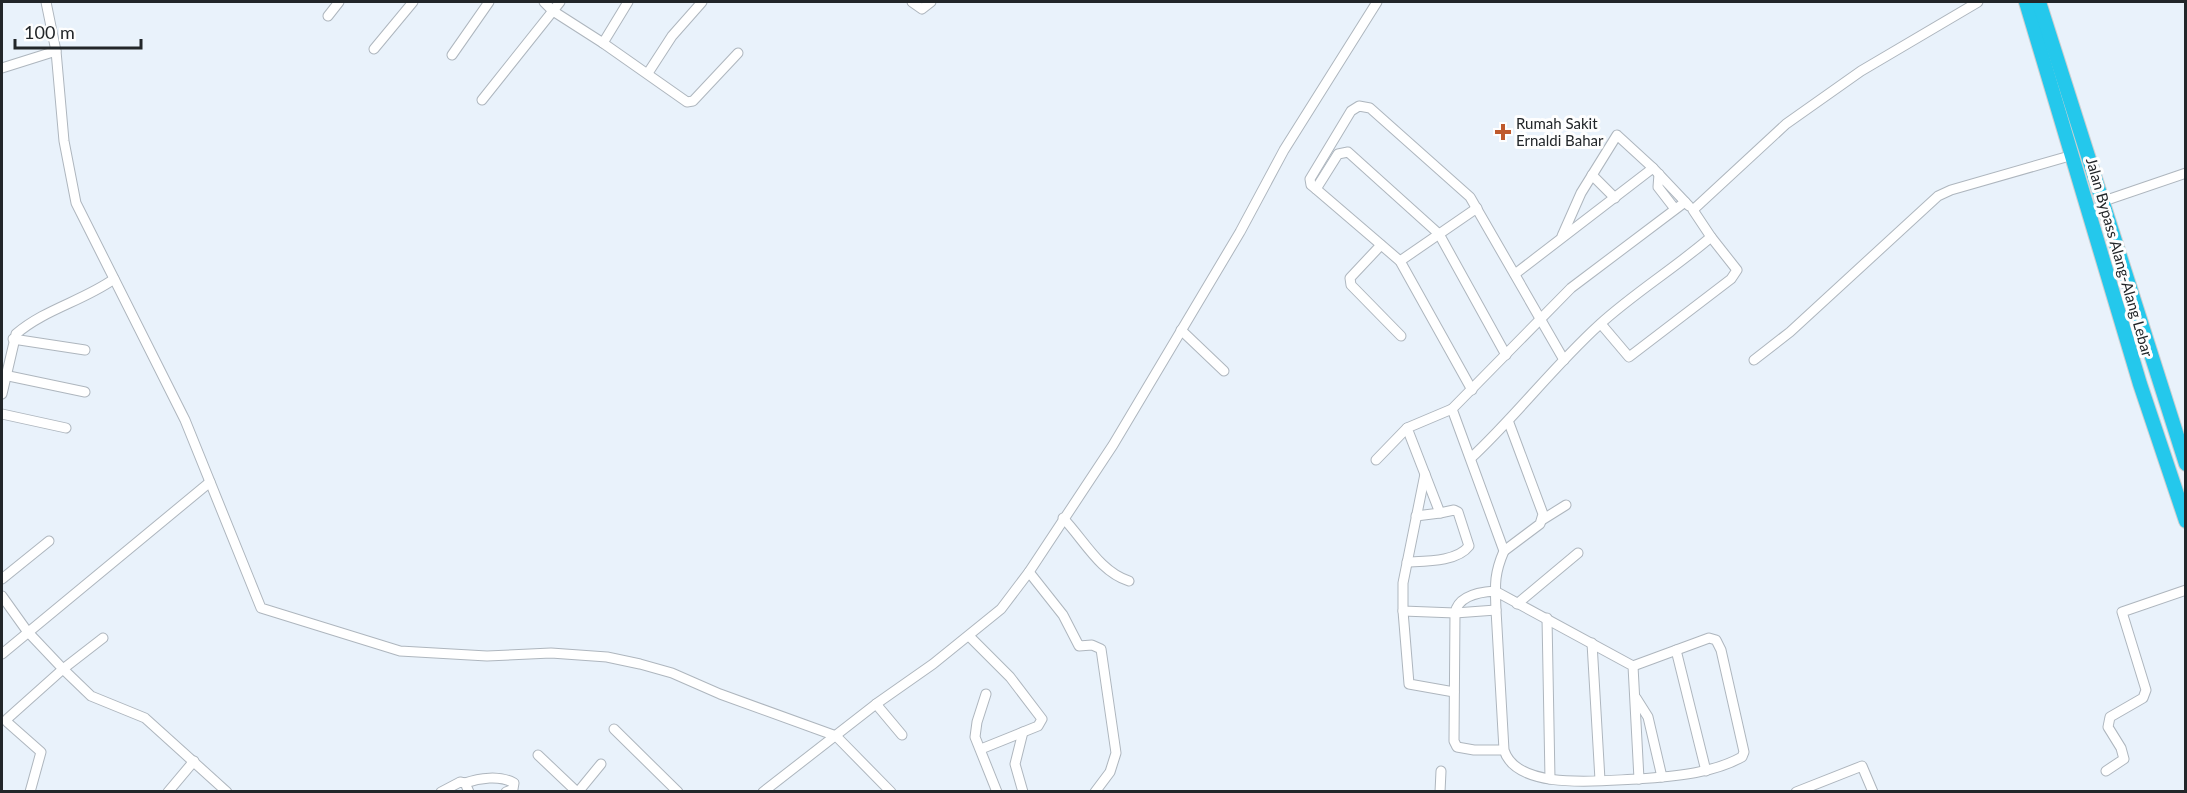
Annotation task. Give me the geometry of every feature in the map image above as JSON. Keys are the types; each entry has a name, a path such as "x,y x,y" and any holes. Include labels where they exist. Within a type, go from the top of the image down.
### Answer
{"highway":[{"name":"Jalan Bypass Alang-Alang Lebar","path":"2026,2 2137,373 2186,521"},
{"name":"Jalan Bypass Alang-Alang Lebar","path":"2039,2 2186,464"}],"street":[{"path":"46,2 56,51 64,141 76,202 84,224 185,420 261,608 400,651 487,656 551,653 606,657 640,664 836,736 891,792"},
{"path":"328,16 339,2"},
{"path":"374,49 413,2"},
{"path":"452,56 489,2"},
{"path":"544,2 553,11 690,102 738,53"},
{"path":"482,100 560,2"},
{"path":"603,43 628,2"},
{"path":"648,73 672,36 702,2"},
{"path":"912,2 922,9 931,2"},
{"path":"764,792 876,704 969,636 1001,609 1029,572 1113,445 1240,232 1284,150 1377,2"},
{"path":"1693,210 1793,118 1861,71 1978,2"},
{"path":"2,68 56,51"},
{"path":"1472,390 1400,261 1316,189 1310,179 1351,111 1363,106 1370,108 1470,197 1564,360"},
{"path":"1561,239 1592,175 1617,135 1693,210 1737,270 1731,279 1629,357 1601,324"},
{"path":"1316,189 1338,154 1348,152 1440,234 1506,355"},
{"path":"1754,360 1790,332 1938,196 1951,190 2073,155"},
{"path":"1515,274 1615,198 1656,171"},
{"path":"1656,171 1658,187 1675,209"},
{"path":"2101,202 2186,173"},
{"path":"1592,175 1615,198"},
{"path":"1376,460 1407,428 1452,409 1571,288 1685,202"},
{"path":"1400,261 1478,208"},
{"path":"1471,458 1509,423 1564,360 1601,324 1711,237"},
{"path":"1382,245 1350,278 1351,285 1401,336"},
{"path":"2,394 13,339 24,327 53,310 97,291 114,279"},
{"path":"1181,330 1224,371"},
{"path":"13,339 85,350"},
{"path":"4,375 86,392"},
{"path":"1452,409 1504,551"},
{"path":"2,414 66,428"},
{"path":"1509,423 1543,514 1542,520"},
{"path":"1407,428 1440,513"},
{"path":"1425,474 1407,562 1403,611 1408,684 1454,692"},
{"path":"2,654 210,482"},
{"path":"1504,750 1474,750 1457,747 1454,741 1456,604 1461,600 1495,591 1633,666 1709,638 1716,640 1721,650 1744,752 1742,757 1734,762 1706,771 1639,779 1560,782 1520,770 1510,764 1504,750 1495,591 1497,565 1504,551 1542,520 1566,505"},
{"path":"1407,562 1436,561 1465,551 1469,546 1458,512 1454,510 1416,516"},
{"path":"1063,518 1085,542 1104,569 1114,576 1129,581"},
{"path":"2,579 49,541"},
{"path":"1517,604 1578,553"},
{"path":"1029,572 1064,615 1079,646 1092,645 1101,649 1116,753 1110,772 1095,792"},
{"path":"2106,771 2124,759 2121,748 2108,727 2110,717 2143,698 2146,690 2122,612 2186,590"},
{"path":"2,596 27,631 91,696 145,718 227,792"},
{"path":"1403,611 1455,613 1496,610"},
{"path":"1547,618 1550,779"},
{"path":"969,636 1010,677 1039,714 1041,723 981,749"},
{"path":"30,792 41,752 7,722 7,719 63,669 103,638"},
{"path":"1592,643 1600,780"},
{"path":"1676,650 1706,771"},
{"path":"1633,666 1639,779"},
{"path":"986,694 975,737 997,792"},
{"path":"1636,698 1648,717 1662,777"},
{"path":"876,704 902,735"},
{"path":"614,729 678,792"},
{"path":"1023,732 1015,764 1023,792"},
{"path":"538,755 577,792 601,764"},
{"path":"168,792 194,761"},
{"path":"1799,791 1862,766 1873,792"},
{"path":"1440,792 1441,771"},
{"path":"441,792 460,782 467,787 490,778 511,780 514,783 513,789 506,792"}],"place":[{"name":"Rumah Sakit Ernaldi Bahar","path":"1503,132"}]}
